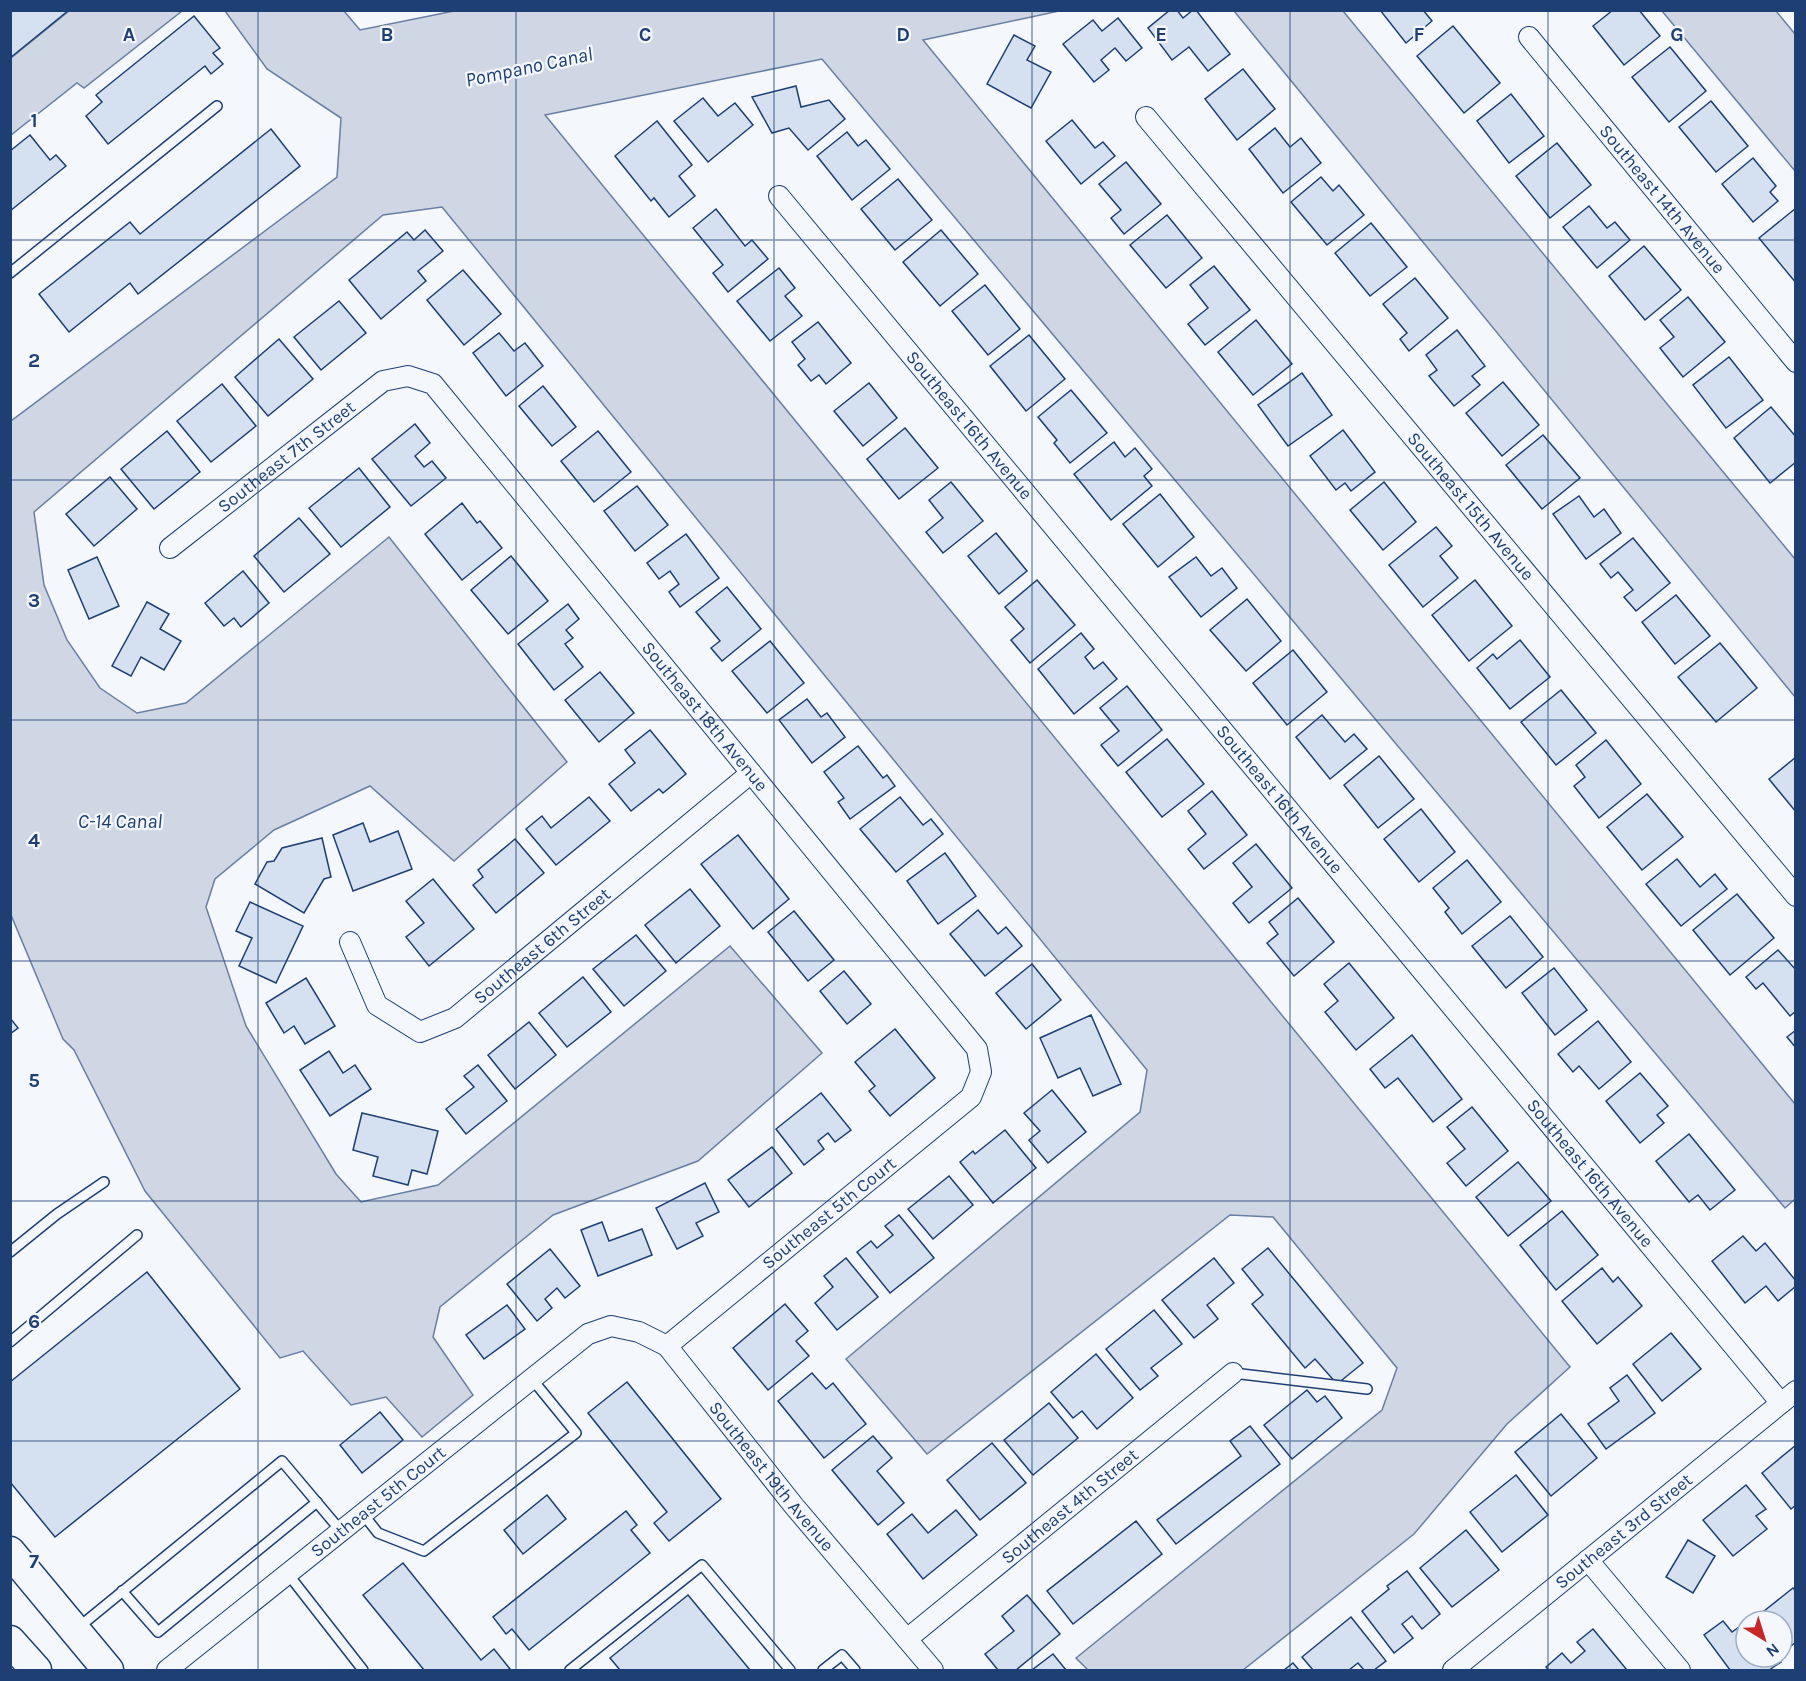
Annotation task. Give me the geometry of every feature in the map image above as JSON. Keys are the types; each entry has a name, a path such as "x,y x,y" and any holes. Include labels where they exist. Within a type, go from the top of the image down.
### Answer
{"main road":[{"path":"10,1552 108,1671"},
{"path":"10,1641 36,1671"}],"street":[{"name":"Southeast 14th Avenue","path":"1528,37 1796,362"},
{"name":"Southeast 15th Avenue","path":"1146,117 1796,896"},
{"name":"Southeast 16th Avenue","path":"779,196 1788,1397"},
{"name":"Southeast 7th Street","path":"170,548 383,381 408,376"},
{"name":"Southeast 18th Avenue","path":"408,376 433,384 977,1049 981,1072"},
{"name":"Southeast 6th Street","path":"350,942 377,1005 420,1032 455,1018 751,773"},
{"name":"Southeast 5th Court","path":"667,1346 971,1097 981,1072"},
{"name":"Southeast 19th Avenue","path":"588,1334 611,1326 639,1332 667,1346 794,1506 933,1671"},
{"name":"Southeast 5th Court","path":"167,1671 588,1334"},
{"name":"Southeast 4th Street","path":"907,1639 1233,1373"},
{"name":"Southeast 3rd Street","path":"1453,1671 1788,1397"},
{"path":"1588,1560 1680,1671"}],"lane":[{"path":"10,273 217,106"},
{"path":"10,1252 57,1214 104,1182"},
{"path":"10,1342 136,1235"},
{"path":"1233,1373 1367,1389"},
{"path":"363,1514 378,1533 424,1551 576,1433 532,1379"},
{"path":"75,1630 282,1461 341,1532"},
{"path":"122,1591 158,1632 317,1502"},
{"path":"570,1671 702,1565 790,1671"},
{"path":"288,1574 363,1671"},
{"path":"823,1671 842,1655 855,1671"}],"water":[{"path":"69,11 182,11 84,88 77,83 11,135 11,58"},
{"name":"C-14 Canal","path":"225,11 344,11 360,30 454,11 1059,11 923,40 1795,1104 1795,1199 1785,1208 822,59 545,115 1570,1367 1507,1424 1414,1534 1243,1670 1088,1670 1076,1658 1382,1410 1397,1368 1273,1217 1230,1215 927,1454 846,1359 1140,1112 1147,1070 442,207 383,215 34,512 44,585 67,640 100,688 137,713 186,703 389,537 567,762 454,861 370,786 274,830 215,879 206,907 246,1026 336,1174 361,1202 438,1185 730,946 822,1053 698,1161 553,1215 440,1307 433,1337 473,1395 422,1437 386,1397 351,1405 303,1351 280,1358 145,1191 74,1050 63,1039 11,915 11,421 337,177 341,118 267,69"},
{"path":"1234,11 1343,11 1795,559 1795,697"},
{"path":"1662,11 1776,11 1795,34 1795,171"}],"building":[{"path":"10,10 69,10 10,58"},
{"path":"1170,10 1177,10 1183,18 1196,10 1230,54 1208,71 1189,47 1172,60 1148,28"},
{"path":"1380,10 1423,10 1432,21 1406,43"},
{"path":"1613,10 1639,10 1660,36 1624,65 1593,26"},
{"path":"194,16 220,48 213,53 223,64 211,74 205,66 108,144 86,116 102,102 96,95"},
{"path":"1118,18 1142,48 1126,61 1115,48 1101,60 1109,70 1094,82 1063,44 1093,20 1102,31"},
{"path":"1453,26 1500,83 1464,113 1417,56"},
{"path":"1014,35 1035,46 1027,60 1051,72 1031,108 987,84"},
{"path":"1670,47 1706,91 1669,122 1632,77"},
{"path":"1243,69 1275,109 1237,140 1205,99"},
{"path":"796,86 801,107 829,100 845,119 808,150 789,128 772,133 752,97"},
{"path":"1511,94 1544,136 1509,163 1477,121"},
{"path":"703,98 718,116 735,103 753,125 708,162 674,121"},
{"path":"1711,101 1748,146 1716,172 1679,127"},
{"path":"1072,120 1095,148 1103,142 1115,156 1081,184 1046,141"},
{"path":"657,121 692,165 679,176 695,196 669,217 654,198 651,201 615,156"},
{"path":"1275,128 1290,147 1301,138 1321,163 1283,193 1249,149"},
{"path":"271,129 300,166 138,294 130,283 69,332 39,294 130,222 140,234"},
{"path":"847,132 858,146 866,140 890,169 852,200 817,156"},
{"path":"30,135 50,160 56,155 66,166 10,211 10,151"},
{"path":"1557,143 1591,185 1550,218 1516,176"},
{"path":"1753,158 1776,186 1770,192 1778,201 1753,222 1722,184"},
{"path":"1126,162 1161,204 1124,234 1111,218 1121,210 1099,184"},
{"path":"1321,177 1333,191 1339,185 1364,215 1327,245 1291,202"},
{"path":"898,179 932,220 895,250 861,209"},
{"path":"1589,206 1607,228 1615,222 1630,240 1597,268 1563,227"},
{"path":"1796,208 1796,283 1759,238"},
{"path":"716,209 745,246 752,240 768,259 728,292 713,273 723,265 693,228"},
{"path":"1167,215 1202,258 1166,288 1130,245"},
{"path":"1371,223 1407,267 1370,296 1335,253"},
{"path":"425,230 443,251 418,271 426,281 381,319 349,280 407,232 414,240"},
{"path":"941,230 978,274 940,306 903,262"},
{"path":"1644,246 1681,290 1645,320 1609,276"},
{"path":"1214,266 1250,310 1205,345 1188,324 1208,308 1190,285"},
{"path":"779,268 795,288 785,296 802,316 770,341 737,301"},
{"path":"463,270 501,314 464,345 427,300"},
{"path":"1415,278 1448,318 1409,351 1400,339 1407,333 1383,304"},
{"path":"985,285 1020,329 988,355 952,311"},
{"path":"1688,297 1725,342 1683,377 1660,348 1674,337 1660,320"},
{"path":"339,301 366,333 321,370 294,337"},
{"path":"1256,320 1292,364 1253,395 1218,352"},
{"path":"818,322 851,363 826,384 819,375 811,381 798,365 805,359 792,342"},
{"path":"1457,330 1485,366 1472,376 1480,385 1454,406 1429,376 1437,370 1426,355"},
{"path":"499,333 514,351 525,343 543,366 506,396 473,353"},
{"path":"1029,335 1065,379 1026,411 990,366"},
{"path":"279,339 313,379 268,416 235,377"},
{"path":"1729,357 1763,400 1726,428 1693,385"},
{"path":"1302,373 1332,415 1288,446 1258,405"},
{"path":"1503,382 1539,425 1502,456 1466,413"},
{"path":"869,383 897,418 863,446 834,411"},
{"path":"222,384 256,426 211,462 177,421"},
{"path":"543,386 576,427 552,446 519,406"},
{"path":"1071,390 1107,433 1070,463 1054,443 1057,440 1038,417"},
{"path":"1771,407 1796,437 1796,462 1770,483 1734,438"},
{"path":"415,424 430,443 415,456 424,467 432,461 446,478 411,506 372,459"},
{"path":"905,428 938,468 899,499 867,459"},
{"path":"1343,430 1375,472 1351,491 1345,483 1336,490 1310,456"},
{"path":"167,431 200,472 154,509 121,469"},
{"path":"598,431 631,472 594,502 561,461"},
{"path":"1543,435 1580,478 1542,509 1506,465"},
{"path":"1114,442 1125,457 1135,448 1152,469 1144,476 1152,486 1111,520 1074,474"},
{"path":"359,468 390,507 341,547 309,508"},
{"path":"110,477 137,509 94,546 66,514"},
{"path":"951,482 983,521 943,553 926,532 943,518 929,500"},
{"path":"1384,482 1416,522 1383,550 1350,510"},
{"path":"637,486 668,525 635,551 604,511"},
{"path":"1160,494 1194,537 1158,567 1123,524"},
{"path":"1579,496 1594,517 1604,509 1621,533 1586,559 1553,514"},
{"path":"462,503 477,523 480,521 502,548 462,580 425,534"},
{"path":"299,518 330,554 284,592 254,556"},
{"path":"1436,527 1452,546 1440,556 1458,578 1423,607 1389,565"},
{"path":"996,533 1027,571 999,594 968,556"},
{"path":"686,534 719,578 680,607 669,592 679,584 670,571 659,579 647,563"},
{"path":"1633,538 1670,583 1636,611 1624,597 1633,590 1618,572 1611,578 1600,564"},
{"path":"511,556 548,601 508,634 471,590"},
{"path":"97,557 119,606 89,619 68,570"},
{"path":"1196,557 1211,576 1222,568 1237,588 1201,617 1169,577"},
{"path":"243,571 269,603 241,627 234,618 224,626 205,603"},
{"path":"1037,580 1075,625 1030,663 1011,640 1024,629 1005,607"},
{"path":"1475,580 1512,626 1469,661 1432,615"},
{"path":"727,587 761,629 722,661 711,648 720,641 696,612"},
{"path":"1676,595 1710,636 1675,664 1642,622"},
{"path":"1247,599 1281,641 1246,671 1210,630"},
{"path":"147,602 169,614 160,629 181,641 164,670 141,657 131,676 112,666"},
{"path":"568,604 579,619 566,630 573,638 565,644 583,667 554,690 518,644"},
{"path":"1081,633 1094,649 1085,657 1094,669 1103,662 1117,679 1074,714 1038,669"},
{"path":"1520,640 1550,677 1510,709 1477,668 1493,654 1497,659"},
{"path":"770,641 804,683 767,713 732,671"},
{"path":"1720,643 1757,688 1716,722 1678,677"},
{"path":"1293,650 1327,692 1287,725 1253,683"},
{"path":"600,672 634,713 599,742 565,700"},
{"path":"1127,686 1162,730 1118,766 1101,745 1119,731 1100,708"},
{"path":"1561,690 1596,733 1556,765 1521,722"},
{"path":"807,699 821,717 827,713 845,737 812,763 779,720"},
{"path":"1322,715 1345,742 1354,734 1367,749 1330,779 1296,737"},
{"path":"650,730 686,774 663,793 659,789 631,811 609,784 635,763 625,750"},
{"path":"1167,739 1204,784 1162,817 1126,772"},
{"path":"1606,740 1641,784 1599,818 1574,786 1585,777 1576,765"},
{"path":"858,746 883,778 887,775 895,786 850,819 838,802 844,798 824,772"},
{"path":"1379,756 1414,799 1378,828 1344,785"},
{"path":"1796,757 1796,812 1769,779"},
{"path":"1212,791 1247,835 1204,869 1188,849 1206,834 1188,811"},
{"path":"1647,794 1683,837 1642,870 1607,827"},
{"path":"589,797 610,821 556,865 526,829 542,816 551,828"},
{"path":"900,797 923,825 931,819 943,834 896,872 860,829"},
{"path":"1421,809 1455,852 1419,882 1384,839"},
{"path":"363,823 370,842 398,831 412,869 353,891 333,835"},
{"path":"738,835 789,899 753,929 701,864"},
{"path":"322,838 331,877 324,879 304,913 255,884 267,862 274,861 282,848"},
{"path":"515,839 544,873 496,913 473,885 483,877 478,870"},
{"path":"1256,844 1292,888 1249,923 1233,903 1252,887 1233,863"},
{"path":"945,853 976,896 938,924 907,881"},
{"path":"1677,859 1700,887 1715,874 1727,889 1681,926 1646,884"},
{"path":"1467,860 1501,902 1462,934 1445,912 1449,908 1433,888"},
{"path":"433,879 474,929 429,966 406,937 424,923 406,901"},
{"path":"690,889 720,926 676,963 645,925"},
{"path":"1737,894 1774,938 1730,975 1693,930"},
{"path":"1298,898 1334,942 1294,976 1267,943 1278,934 1269,922"},
{"path":"250,902 303,926 276,983 239,966 252,938 236,931"},
{"path":"978,910 998,934 1006,927 1022,946 985,976 950,934"},
{"path":"794,911 834,960 808,981 768,932"},
{"path":"1510,916 1543,957 1506,988 1472,946"},
{"path":"636,935 666,971 624,1006 593,969"},
{"path":"1778,950 1796,970 1796,1011 1790,1016 1763,983 1756,989 1746,977"},
{"path":"1349,963 1394,1018 1356,1050 1325,1012 1338,1001 1324,984"},
{"path":"1032,964 1061,1000 1026,1029 996,993"},
{"path":"1554,968 1587,1010 1555,1035 1522,993"},
{"path":"844,971 871,1004 847,1024 820,991"},
{"path":"583,977 611,1012 567,1047 539,1013"},
{"path":"306,978 335,1026 305,1044 294,1026 284,1033 266,1003"},
{"path":"1091,1015 1121,1084 1093,1096 1080,1068 1058,1078 1040,1038"},
{"path":"10,1018 18,1028 10,1034"},
{"path":"1598,1021 1631,1062 1599,1089 1579,1066 1573,1072 1558,1054"},
{"path":"529,1022 556,1055 515,1089 488,1055"},
{"path":"895,1029 935,1078 890,1116 869,1091 875,1086 855,1062"},
{"path":"1796,1030 1796,1048 1787,1037"},
{"path":"1412,1035 1462,1099 1433,1122 1398,1078 1385,1088 1370,1069"},
{"path":"329,1051 343,1073 355,1065 371,1089 330,1116 300,1070"},
{"path":"478,1065 507,1101 466,1134 446,1109 474,1087 464,1076"},
{"path":"1640,1073 1668,1106 1657,1115 1664,1123 1640,1143 1606,1101"},
{"path":"1052,1090 1086,1132 1048,1163 1029,1140 1040,1131 1024,1113"},
{"path":"821,1093 851,1130 835,1142 828,1133 818,1141 824,1149 804,1165 776,1129"},
{"path":"1472,1107 1508,1151 1466,1186 1447,1163 1465,1149 1447,1127"},
{"path":"362,1113 438,1131 427,1174 412,1170 408,1185 373,1176 378,1157 353,1150"},
{"path":"1005,1130 1036,1168 993,1203 960,1162 973,1151 975,1154"},
{"path":"1689,1134 1735,1190 1710,1210 1698,1195 1689,1202 1656,1161"},
{"path":"772,1147 792,1173 749,1207 728,1180"},
{"path":"1518,1162 1551,1201 1508,1236 1476,1197"},
{"path":"949,1176 973,1205 933,1239 908,1209"},
{"path":"705,1183 719,1212 696,1223 703,1236 677,1249 656,1208"},
{"path":"1562,1211 1598,1255 1556,1290 1520,1245"},
{"path":"899,1215 934,1258 890,1293 857,1252 871,1241 877,1248 893,1235 885,1226"},
{"path":"602,1222 609,1241 642,1229 652,1255 598,1276 581,1230"},
{"path":"1743,1236 1756,1251 1765,1243 1796,1281 1796,1286 1778,1301 1766,1286 1745,1303 1712,1261"},
{"path":"1268,1248 1363,1363 1337,1384 1315,1359 1305,1368 1252,1304 1263,1295 1242,1269"},
{"path":"550,1249 580,1286 565,1298 557,1288 545,1299 552,1308 537,1321 507,1284"},
{"path":"846,1258 878,1297 837,1330 815,1303 833,1287 824,1276"},
{"path":"1214,1258 1234,1283 1207,1305 1218,1319 1194,1338 1162,1300"},
{"path":"1602,1268 1613,1282 1618,1277 1642,1306 1597,1344 1562,1301"},
{"path":"147,1272 240,1389 55,1537 10,1482 10,1382"},
{"path":"785,1304 808,1331 796,1341 809,1356 768,1390 733,1348"},
{"path":"507,1305 525,1329 484,1359 466,1335"},
{"path":"1154,1310 1182,1344 1151,1368 1158,1376 1140,1390 1106,1349"},
{"path":"1671,1333 1701,1369 1662,1401 1633,1364"},
{"path":"1096,1354 1133,1398 1097,1429 1082,1411 1073,1418 1051,1392"},
{"path":"812,1373 826,1389 833,1383 866,1424 824,1458 778,1401"},
{"path":"1627,1375 1655,1413 1606,1449 1588,1424 1619,1401 1610,1388"},
{"path":"627,1382 721,1499 669,1541 654,1523 667,1512 588,1413"},
{"path":"1307,1390 1317,1402 1325,1396 1342,1418 1292,1459 1264,1425"},
{"path":"1049,1403 1078,1438 1033,1475 1004,1440"},
{"path":"380,1412 403,1440 362,1473 340,1445"},
{"path":"1561,1414 1597,1458 1551,1496 1515,1452"},
{"path":"1250,1426 1280,1464 1176,1544 1157,1520 1241,1456 1230,1441"},
{"path":"873,1436 892,1458 877,1471 904,1503 878,1525 832,1470"},
{"path":"992,1443 1026,1483 980,1520 947,1480"},
{"path":"1796,1445 1796,1505 1791,1509 1762,1473"},
{"path":"1516,1475 1548,1515 1502,1552 1470,1512"},
{"path":"1746,1485 1766,1509 1756,1516 1767,1529 1733,1556 1703,1520"},
{"path":"547,1495 566,1519 523,1554 504,1530"},
{"path":"956,1510 977,1535 923,1579 887,1534 912,1514 928,1533"},
{"path":"626,1511 637,1525 631,1530 650,1553 529,1650 512,1629 506,1634 493,1617"},
{"path":"1136,1521 1162,1554 1073,1624 1047,1591"},
{"path":"1466,1530 1499,1570 1452,1607 1420,1568"},
{"path":"1688,1540 1715,1556 1693,1593 1666,1577"},
{"path":"403,1563 481,1660 494,1649 510,1669 424,1670 363,1595"},
{"path":"1407,1571 1440,1614 1422,1629 1412,1616 1402,1624 1413,1638 1394,1653 1362,1611 1389,1589 1387,1586"},
{"path":"1793,1588 1796,1591 1796,1642 1794,1644 1794,1609 1767,1609"},
{"path":"688,1595 750,1670 620,1670 610,1658"},
{"path":"1027,1595 1060,1634 1016,1670 998,1670 985,1654 1014,1631 1002,1616"},
{"path":"1351,1617 1386,1661 1374,1670 1364,1670 1358,1663 1349,1670 1313,1670 1302,1657"},
{"path":"1723,1621 1732,1632 1734,1631 1734,1669 1770,1669 1730,1670 1704,1635"},
{"path":"1593,1629 1627,1670 1549,1670 1546,1667 1562,1653 1571,1663 1585,1651 1577,1642"},
{"path":"1053,1654 1066,1670 1032,1670"},
{"path":"1293,1663 1299,1670 1284,1670"}],"water label":[{"name":"Pompano Canal","path":"529,67"}]}
